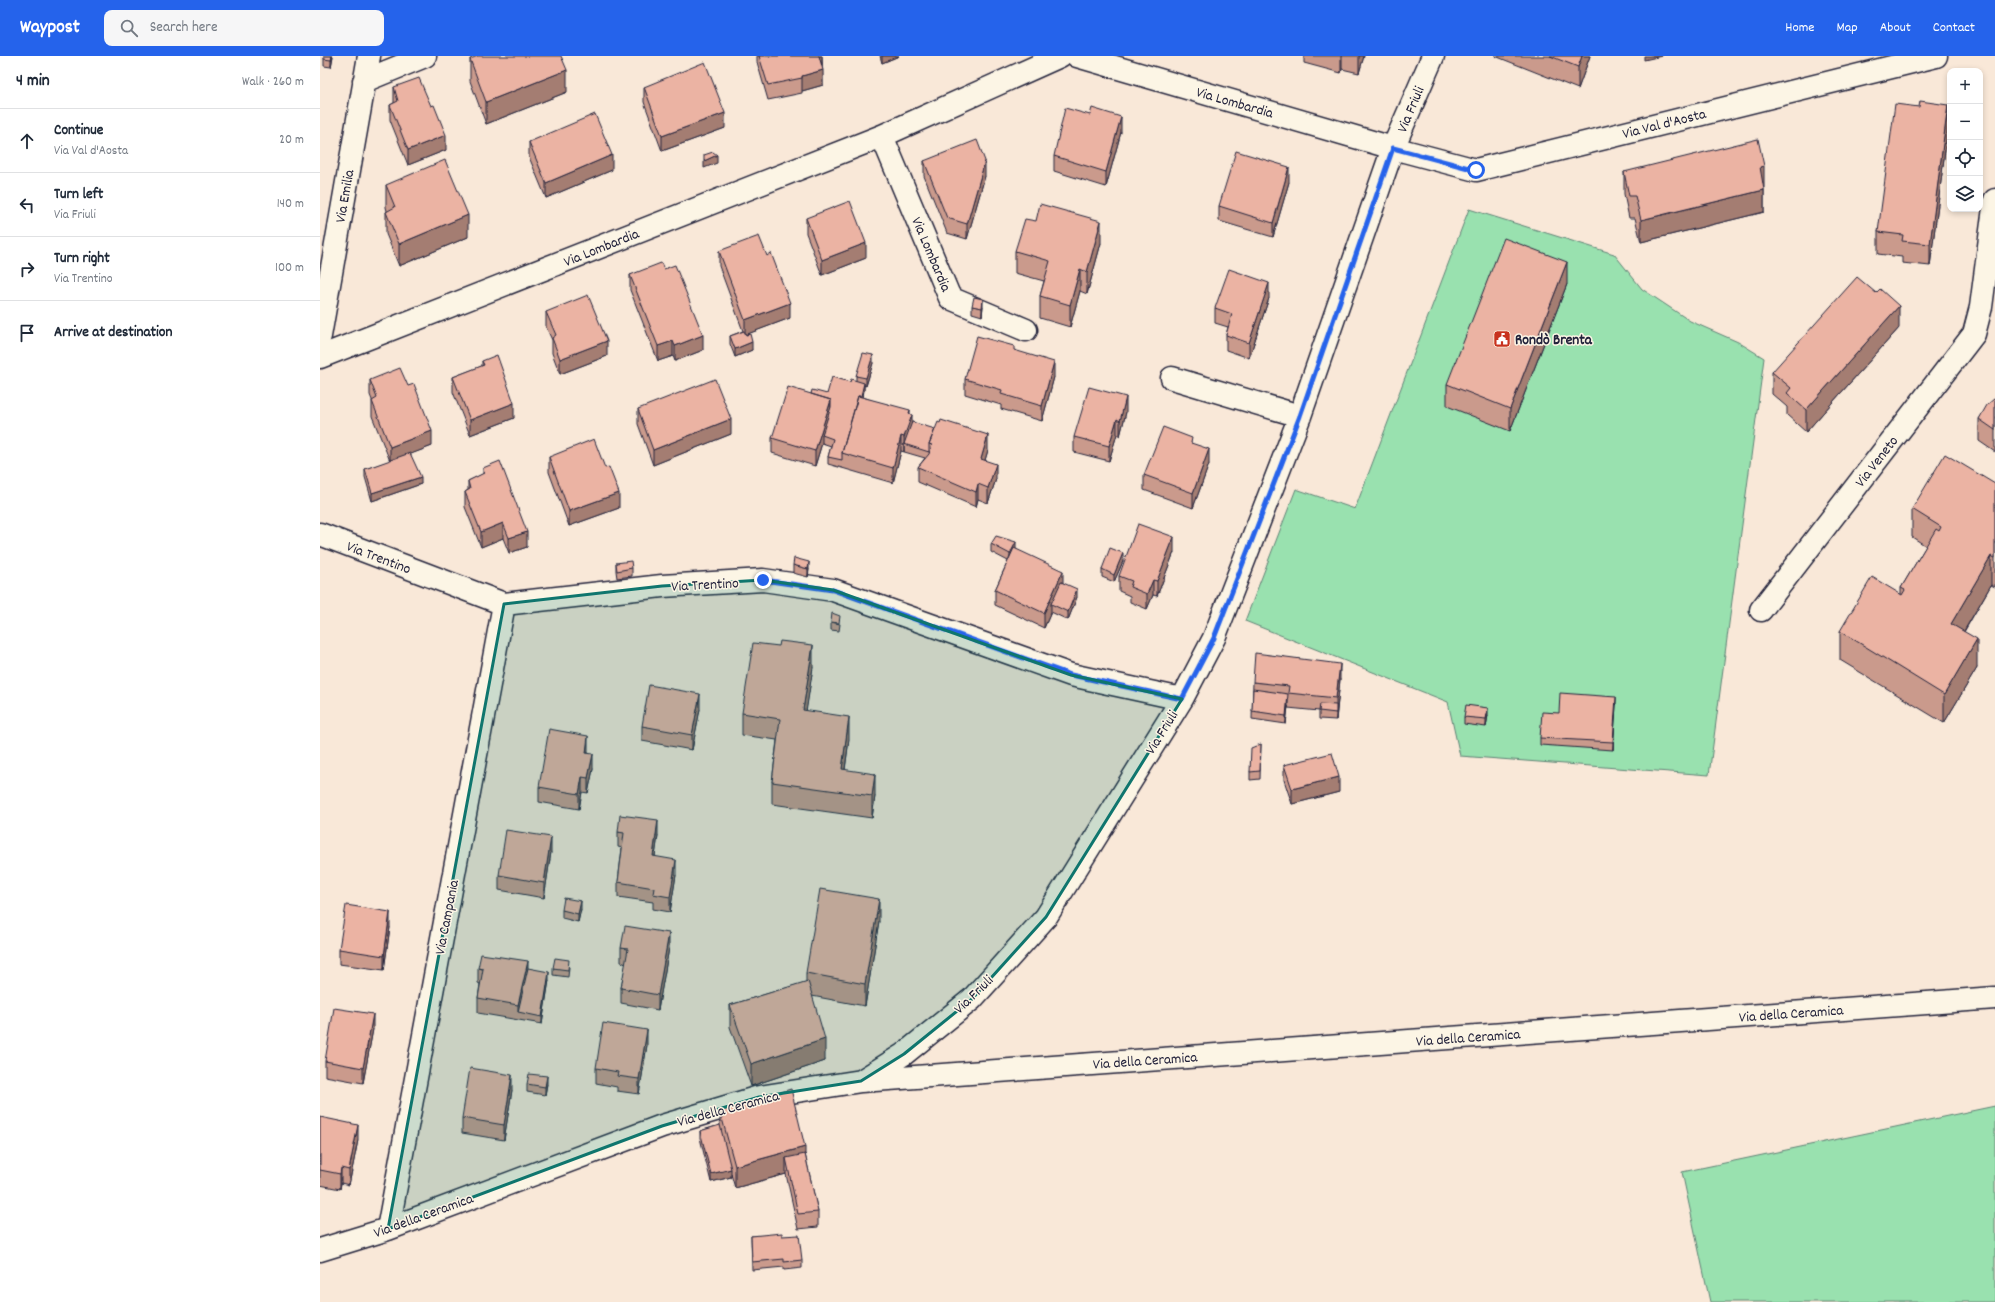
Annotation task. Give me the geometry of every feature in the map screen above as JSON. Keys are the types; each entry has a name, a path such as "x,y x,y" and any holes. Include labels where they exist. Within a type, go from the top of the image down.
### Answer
{"street":[{"name":"Via Emilia","path":"320,336 368,56"},
{"path":"364,81 424,56"},
{"name":"Via Lombardia","path":"320,358 882,136 1060,56"},
{"name":"Via Lombardia","path":"1077,56 1393,148"},
{"name":"Via Friuli","path":"861,1081 904,1054 972,999 1046,917 1182,699 1214,638 1300,416 1393,148 1433,56"},
{"name":"Via Val d'Aosta","path":"1393,148 1476,170 1936,56"},
{"name":"Via Lombardia","path":"882,136 950,298 1026,330"},
{"name":"Via Veneto","path":"1761,610 1974,334 1988,311 1995,200"},
{"path":"1172,378 1300,416"},
{"name":"Via Trentino","path":"320,534 504,604 662,586 763,580 833,590 1071,675 1182,699"},
{"name":"Via Campania","path":"388,1229 504,604"},
{"name":"Via della Ceramica","path":"320,1250 388,1229 662,1126 759,1097 861,1081 1995,998"}],"highlighted area":[{"path":"763,580 833,590 1071,675 1182,699 1046,917 972,999 904,1054 861,1081 759,1097 662,1126 388,1229 504,604 662,586"}],"green space":[{"path":"1469,209 1614,254 1642,289 1690,321 1738,342 1764,358 1709,775 1460,756 1448,702 1245,621 1296,489 1355,509"},
{"path":"1995,1106 1995,1302 1710,1302 1682,1172"}],"building":[{"path":"324,56 332,56 331,60 324,59"},
{"path":"478,56 561,56 567,70 486,102 470,59"},
{"path":"759,56 819,56 823,70 802,76 802,78 768,85"},
{"path":"1550,56 1582,56 1578,67"},
{"path":"705,62 725,113 662,136 644,87"},
{"path":"419,78 431,106 434,105 446,135 408,150 390,105 398,101 394,87"},
{"path":"1920,101 1947,105 1930,244 1902,241 1903,235 1878,232 1895,104 1919,107"},
{"path":"1065,108 1090,115 1092,108 1121,117 1106,172 1054,156"},
{"path":"595,114 612,155 546,183 529,142"},
{"path":"1758,139 1764,166 1760,167 1764,190 1641,220 1635,196 1629,196 1624,172"},
{"path":"977,140 985,161 967,224 947,218 924,161"},
{"path":"1236,151 1289,167 1273,223 1219,206"},
{"path":"713,152 717,155 704,161 704,155"},
{"path":"445,160 468,215 399,244 386,212 395,207 386,185"},
{"path":"850,201 866,243 822,260 806,218"},
{"path":"1040,204 1101,221 1087,272 1080,269 1070,305 1040,296 1050,261 1015,251 1025,219 1036,221"},
{"path":"759,236 767,256 771,253 790,303 745,320 719,251"},
{"path":"1504,238 1567,262 1510,409 1447,384"},
{"path":"661,263 664,269 675,265 703,335 675,346 673,341 658,346 630,275"},
{"path":"1229,269 1269,283 1249,343 1226,335 1232,314 1215,308"},
{"path":"1857,277 1876,293 1880,289 1899,306 1806,410 1787,393 1791,388 1772,372"},
{"path":"588,295 607,341 560,359 552,338 556,335 546,312"},
{"path":"974,297 983,299 982,308 972,306"},
{"path":"744,331 746,335 750,334 752,342 735,349 730,336"},
{"path":"977,336 1014,346 1014,350 1054,362 1042,406 1001,394 1002,390 965,379"},
{"path":"863,353 873,355 866,378 856,376"},
{"path":"497,355 514,403 470,420 453,377 484,365 482,361"},
{"path":"400,368 408,386 414,384 432,431 390,447 372,401 377,398 370,380"},
{"path":"832,377 850,382 851,379 864,383 861,396 858,396 842,453 842,460 828,457 833,439 822,435 831,407 831,400 811,394 812,390 827,394"},
{"path":"715,379 731,419 653,450 638,409"},
{"path":"788,387 831,400 815,451 772,438"},
{"path":"1089,387 1126,397 1120,421 1117,419 1109,446 1074,437"},
{"path":"858,396 910,410 909,413 912,415 904,437 901,436 893,468 842,453"},
{"path":"1995,398 1995,430 1979,419 1987,405"},
{"path":"941,420 988,435 981,459 996,464 988,488 978,484 976,492 918,467 929,454 932,445 929,444 938,422 940,423"},
{"path":"912,422 935,429 929,444 929,452 904,444"},
{"path":"1163,427 1192,438 1191,443 1209,449 1193,493 1144,475"},
{"path":"594,439 605,468 609,467 619,493 569,511 549,457"},
{"path":"410,453 421,477 372,493 365,469"},
{"path":"1945,454 1995,484 1995,558 1991,556 1951,624 1977,639 1944,695 1840,631 1872,577 1902,595 1905,590 1901,588 1936,529 1939,531 1941,527 1912,509"},
{"path":"500,461 527,532 509,538 503,523 481,532 465,492 470,489 468,481 484,473 483,468"},
{"path":"1138,524 1174,537 1157,581 1153,580 1147,594 1130,587 1132,581 1119,576"},
{"path":"996,536 1016,542 1010,554 991,544"},
{"path":"1014,548 1063,571 1044,613 995,590"},
{"path":"1110,548 1123,553 1114,575 1102,569"},
{"path":"794,558 809,562 808,569 793,565"},
{"path":"631,561 632,568 617,571 616,563"},
{"path":"1061,582 1077,589 1068,612 1051,604"},
{"path":"832,613 840,616 839,623 831,622"},
{"path":"780,641 813,645 803,710 849,717 842,769 875,774 872,796 772,782 780,719 742,713 753,643 779,646"},
{"path":"1255,653 1340,664 1336,698 1288,693 1289,686 1253,682"},
{"path":"649,685 700,694 692,735 642,726"},
{"path":"1253,689 1288,694 1286,716 1252,711"},
{"path":"1560,693 1616,697 1613,742 1540,738 1542,712 1559,713"},
{"path":"1320,704 1336,705 1336,713 1319,711"},
{"path":"1466,705 1488,708 1486,719 1464,717"},
{"path":"549,729 588,736 586,753 593,754 588,778 582,777 579,794 539,787"},
{"path":"1261,744 1260,771 1250,772 1251,748"},
{"path":"1332,753 1339,777 1292,789 1284,765"},
{"path":"620,815 658,820 653,856 676,860 670,897 653,894 654,888 618,882 624,833 618,832"},
{"path":"506,830 551,837 544,883 499,875"},
{"path":"820,889 879,899 865,984 806,973"},
{"path":"564,898 581,901 578,914 562,910"},
{"path":"346,905 390,912 384,956 339,949"},
{"path":"625,926 669,933 658,995 621,988 628,949 621,948"},
{"path":"481,954 528,961 518,1005 478,998 483,969 478,968"},
{"path":"555,958 569,960 568,970 553,968"},
{"path":"528,968 549,972 542,1017 518,1012"},
{"path":"808,981 825,1039 751,1064 730,1005"},
{"path":"334,1008 373,1014 363,1068 325,1061"},
{"path":"603,1023 647,1030 639,1079 617,1076 618,1072 596,1068"},
{"path":"470,1068 512,1075 504,1125 462,1118"},
{"path":"529,1074 547,1076 545,1087 527,1084"},
{"path":"791,1089 805,1147 735,1166 720,1111"},
{"path":"320,1117 358,1125 349,1170 341,1168 340,1174 320,1170"},
{"path":"720,1125 731,1169 711,1174 700,1131"},
{"path":"805,1154 818,1212 798,1214 786,1158"},
{"path":"782,1233 782,1236 799,1235 802,1260 784,1262 784,1259 752,1262 751,1236"}],"place":[{"name":"Rondò Brenta","path":"1502,339"}],"route":[{"path":"763,580 833,590 1071,675 1182,699 1214,638 1300,416 1393,148 1476,170"}]}
